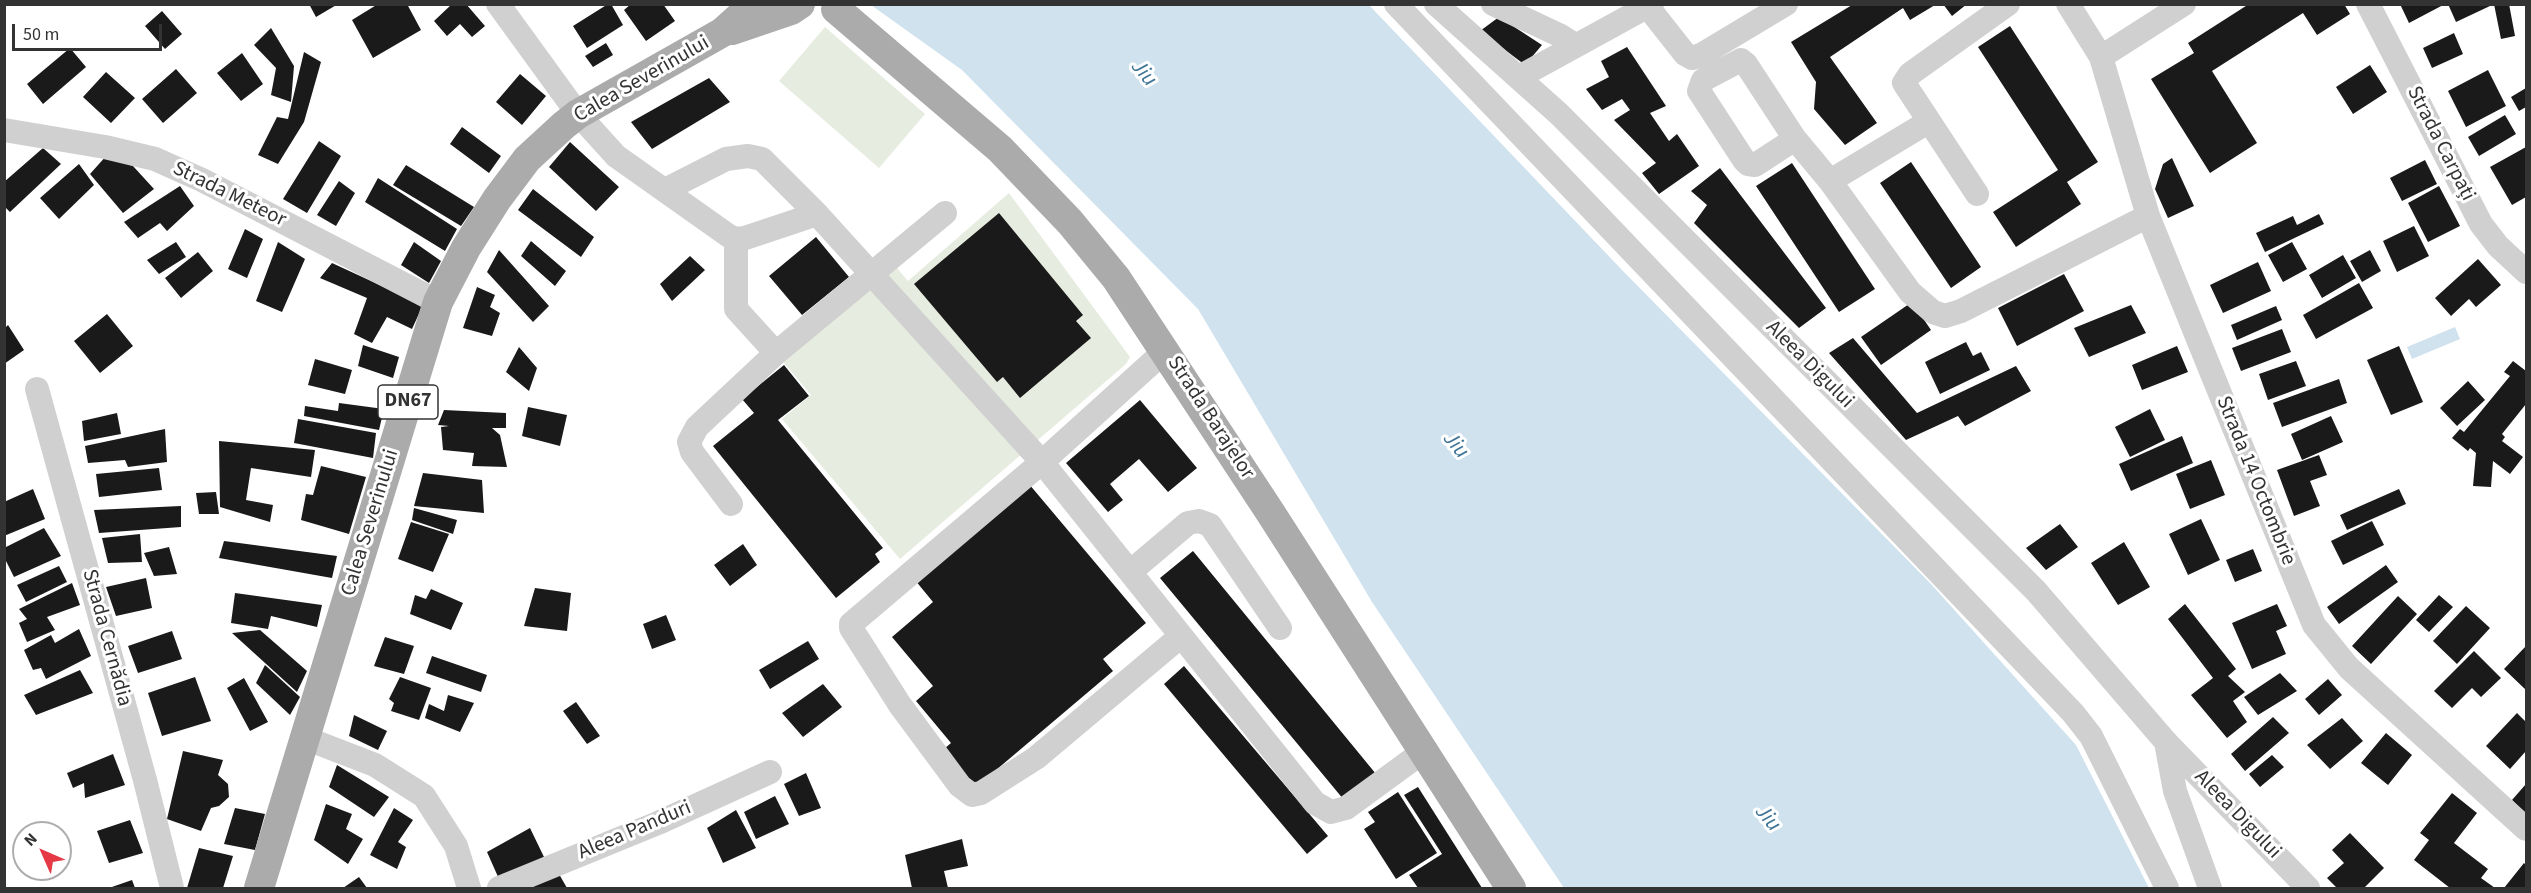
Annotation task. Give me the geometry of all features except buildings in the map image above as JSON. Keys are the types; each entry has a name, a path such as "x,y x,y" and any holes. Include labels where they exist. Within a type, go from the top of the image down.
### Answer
{"main road":[{"name":"DN67","path":"723,32 754,4"},
{"name":"DN67","path":"723,32 796,7"},
{"name":"Strada Barajelor","path":"836,9 976,128 1049,199 1116,278 1166,350 1511,888"},
{"name":"Calea Severinului","path":"259,888 438,302 466,248 496,199 528,159 578,114 723,32"}],"street":[{"path":"1396,4 2073,713 2091,736 2167,888"},
{"name":"Aleea Digului","path":"1436,4 1559,114 2036,591 2166,742 2308,888"},
{"path":"1493,4 1559,34 1575,45"},
{"path":"1519,77 1650,6 1685,54 1692,58 1701,55 1786,4"},
{"path":"1977,194 1904,83 1910,74 2008,4"},
{"name":"Strada 14 Octombrie","path":"2068,4 2101,57 2148,216 2314,625 2349,668 2526,829"},
{"path":"2101,57 2184,4"},
{"name":"Strada Carpați","path":"2368,4 2481,224 2498,246 2526,272"},
{"path":"504,7 578,114 616,156 736,239"},
{"path":"1830,181 1928,122"},
{"name":"Strada Meteor","path":"4,130 105,147 155,159 202,180 438,302"},
{"path":"1795,139 1830,181 1910,292 1933,312 1945,316 1961,311 2148,216"},
{"path":"665,190 726,159 748,156 762,159 817,214 1042,462 1315,803 1331,812 1346,808 1424,751"},
{"path":"731,504 692,452 689,442 697,428 776,352 945,213"},
{"path":"736,239 817,214"},
{"path":"736,239 736,309 776,352"},
{"path":"1166,350 1042,462 853,619 851,628 900,705 960,786 972,795 981,793 1036,758 1181,636"},
{"name":"Strada Cernădia","path":"37,389 145,780 172,888"},
{"path":"1130,572 1188,523 1199,521 1210,525 1280,628"},
{"path":"305,738 375,765 424,796 456,846 469,888"},
{"name":"Aleea Digului","path":"2166,742 2175,791 2210,888"},
{"name":"Aleea Panduri","path":"499,888 658,823 770,772"}],"shaded area":[{"path":"825,27 925,114 879,168 779,81"},
{"path":"1009,193 1130,357 1126,364 900,559 782,419 811,395 779,357 891,261 908,281"}],"water":[{"name":"Jiu","path":"871,5 1369,5 1622,270 1931,584 2076,745 2149,888 1564,888 1372,602 1198,309 962,70"},
{"path":"2455,327 2460,339 2412,359 2407,347"}]}
